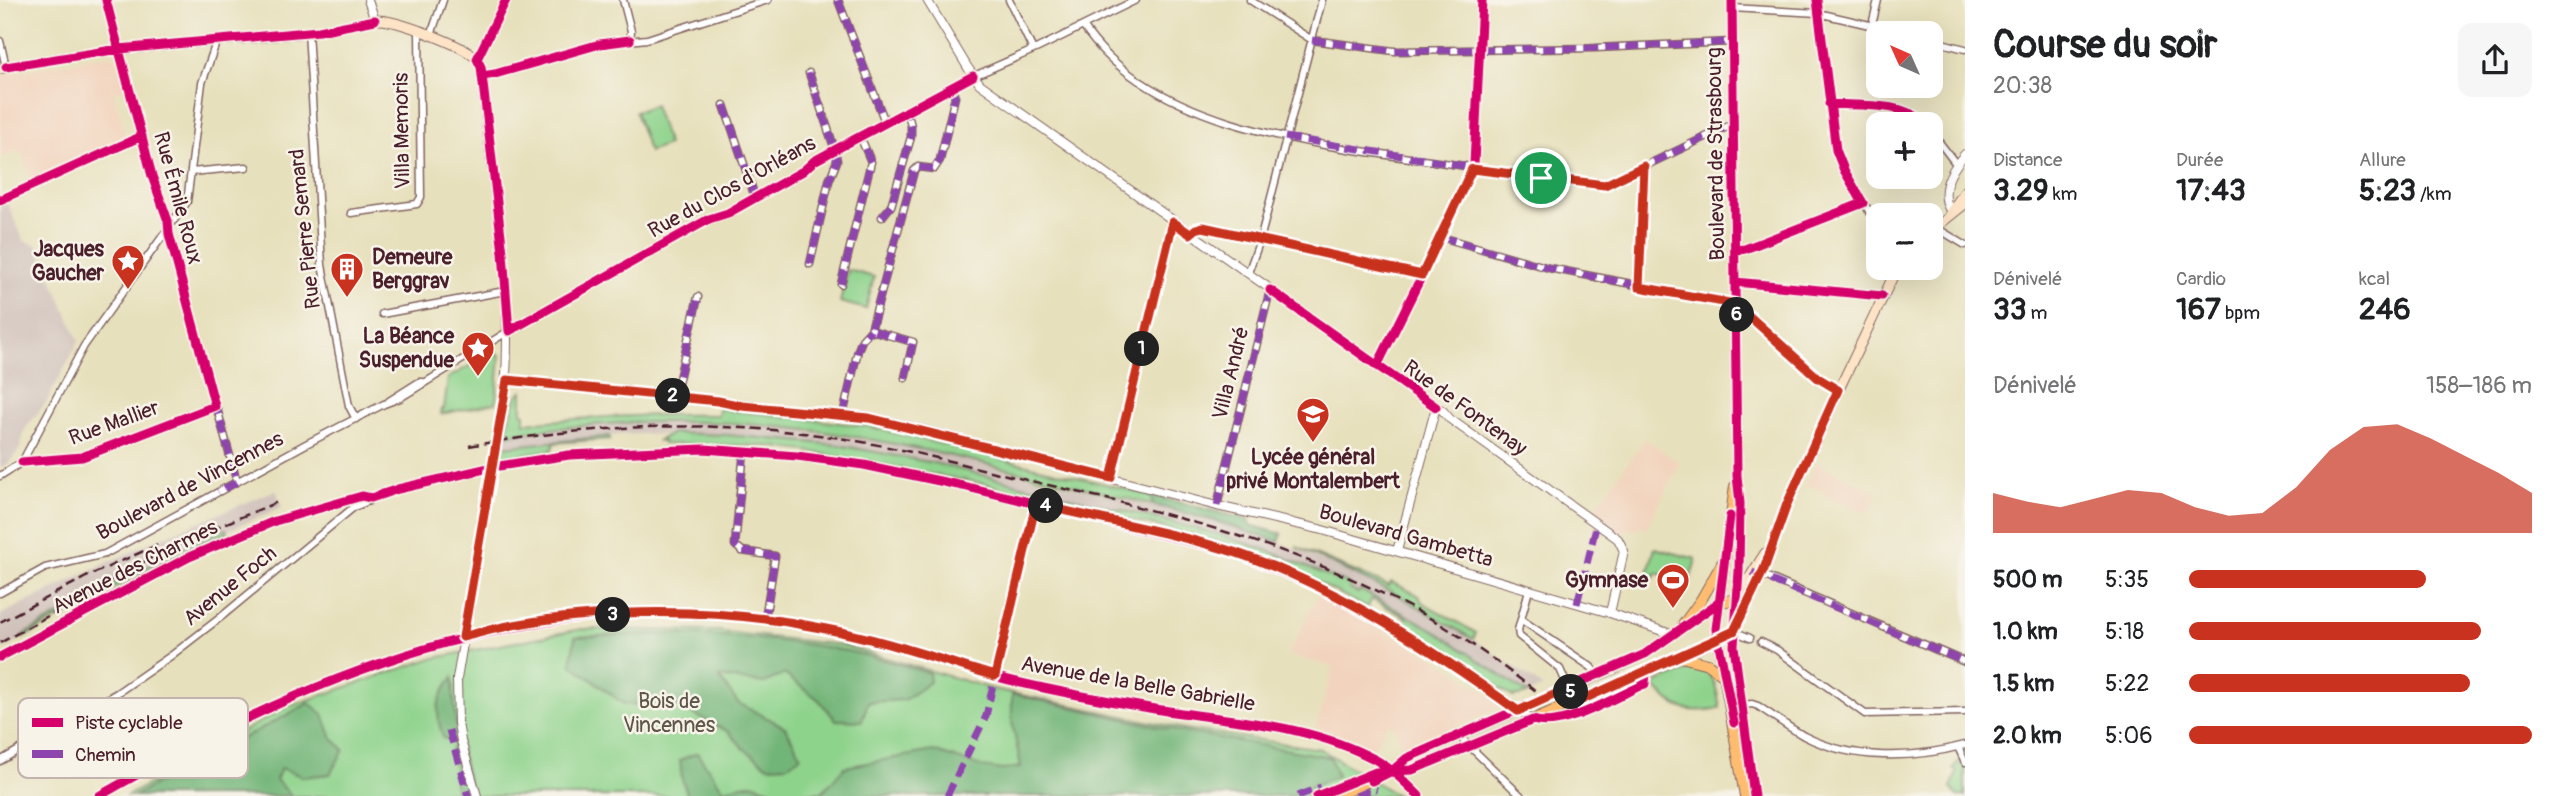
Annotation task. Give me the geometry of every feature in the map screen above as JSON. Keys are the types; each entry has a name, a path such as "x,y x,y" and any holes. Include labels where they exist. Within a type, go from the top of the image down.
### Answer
{"main road":[{"name":"Boulevard de Strasbourg","path":"1732,4 1737,476 1740,503 1739,574 1734,631 1754,796"},
{"path":"3,68 119,49 345,27 375,20 431,35 459,47 477,59"},
{"path":"1943,220 1956,208 1965,191"},
{"path":"1336,796 1392,771 1407,758 1645,654 1718,603 1736,599 1755,574 1772,543 1838,390 1891,280"},
{"name":"Boulevard de Strasbourg","path":"1737,476 1731,503 1716,629 1745,796"},
{"path":"1676,633 1701,600 1726,557"},
{"path":"1739,574 1755,574"},
{"path":"1392,771 1412,770 1718,640 1734,631 1755,574"},
{"path":"1681,657 1708,664 1724,677"},
{"path":"1731,710 1742,705"}],"street":[{"name":"Rue Émile Roux","path":"106,0 237,482"},
{"path":"368,0 375,20"},
{"path":"431,35 443,0"},
{"path":"477,796 458,723 457,679 500,430 507,380 509,331 481,67 477,59 506,0"},
{"path":"623,0 631,31 630,40"},
{"path":"482,76 600,44 647,39 768,0"},
{"path":"838,0 885,122"},
{"path":"1009,0 1033,50"},
{"path":"1250,0 1312,40 1394,51 1732,42"},
{"path":"1248,274 1260,240 1322,0"},
{"path":"1377,366 1472,169 1482,0"},
{"path":"1817,0 1836,150 1844,170 1866,208"},
{"path":"1873,21 1878,0"},
{"name":"Rue de Fontenay","path":"931,1 980,84 1618,539 1624,551 1610,613"},
{"name":"Rue du Clos d'Orléans","path":"423,382 509,331 709,219 728,213 803,171 814,161 951,86 1134,1"},
{"path":"1732,4 1818,13 1866,24"},
{"path":"1083,26 1117,66 1140,84 1193,109 1252,130 1472,169 1605,185 1733,124"},
{"name":"Rue Pierre Semard","path":"308,31 322,265 349,406 356,419"},
{"name":"Villa Memoris","path":"351,213 417,204 421,197 419,32"},
{"path":"0,476 22,462 84,346 187,202 202,83 217,40"},
{"path":"0,41 3,68"},
{"path":"1943,43 1965,49"},
{"path":"809,73 835,150 836,161 810,264"},
{"path":"843,415 858,350 871,330 914,171 918,167 934,169 940,160 955,97 951,86"},
{"path":"1829,104 1905,112"},
{"path":"724,105 755,197"},
{"path":"882,217 891,206 911,136 907,110"},
{"path":"0,200 142,136"},
{"path":"841,285 871,162 860,136"},
{"path":"1943,147 1956,164"},
{"path":"1956,208 1946,187 1956,164 1965,154"},
{"path":"1639,287 1644,166"},
{"path":"191,173 246,167"},
{"path":"1735,250 1745,249 1863,203"},
{"path":"1111,478 1173,222"},
{"path":"1190,234 1203,227 1422,275"},
{"path":"1943,235 1965,245"},
{"path":"1441,237 1597,281 1639,287 1748,315 1818,378 1838,390"},
{"path":"1735,282 1882,296"},
{"name":"Villa André","path":"1217,506 1270,290"},
{"path":"382,314 505,291"},
{"path":"675,397 698,297"},
{"path":"871,330 913,342 905,378"},
{"name":"Boulevard Gambetta","path":"507,380 869,418 916,428 1217,506 1319,529 1676,633"},
{"name":"Boulevard de Vincennes","path":"0,593 45,568 104,554 400,398 421,386 423,382"},
{"name":"Rue Mallier","path":"22,462 82,457 215,406"},
{"path":"1397,551 1436,407"},
{"name":"Avenue Foch","path":"108,698 221,617 344,515 371,498 493,467 569,455 704,449 862,465 1237,553 1318,587 1378,621"},
{"path":"744,451 735,545 742,551 775,555 765,619"},
{"name":"Avenue des Charmes","path":"0,657 189,556 275,521 362,496 371,498"},
{"path":"338,504 344,515"},
{"path":"995,676 1036,504"},
{"path":"1755,574 1965,662"},
{"path":"1529,590 1518,630 1520,637 1560,669 1575,703"},
{"name":"Avenue de la Belle Gabrielle","path":"248,717 376,663 463,637 547,621 636,613 704,613 765,619 853,635 995,676 1112,701 1290,729 1348,747 1392,771 1419,796"},
{"path":"1522,620 1591,667 1598,676"},
{"path":"1378,621 1451,663 1533,720"},
{"path":"1734,631 1750,638"},
{"path":"1761,642 1777,650 1865,714 1965,712"},
{"path":"1742,705 1758,706 1807,737 1863,754 1913,754 1961,746 1965,762"},
{"path":"1459,736 1521,796"},
{"name":"Avenue Foch","path":"0,761 18,751"},
{"name":"Avenue de la Belle Gabrielle","path":"99,796 131,778"}],"shaded area":[{"path":"111,55 117,59 125,89 113,92 126,137 31,181 21,151 0,158 0,75"},
{"path":"7,203 24,241 37,245 79,341 46,403 25,429 20,448 10,462 0,468 0,206"},
{"path":"675,422 767,426 898,444 1218,522 1279,542 1398,595 1464,633 1543,687 1528,694 1413,617 1360,590 1359,593 1348,588 1350,585 1249,544 1136,512 934,463 838,445 727,435 629,434 502,447 504,435 598,425"},
{"path":"1645,439 1680,463 1646,529 1640,525 1637,530 1626,529 1622,534 1592,513"},
{"path":"1816,463 1878,493 1868,512 1824,496 1825,492 1806,485"},
{"path":"276,490 282,507 172,554 22,636 23,638 8,647 0,648 0,615 146,544"},
{"path":"1318,595 1436,659 1498,701 1498,709 1403,749 1395,727 1387,724 1373,749 1316,729 1333,667 1288,655"}],"green space":[{"path":"654,105 668,145 649,152 635,112"},
{"path":"848,270 874,277 866,309 840,302"},
{"path":"494,352 500,355 496,403 441,414 448,378"},
{"path":"522,391 525,423 622,416 718,415 719,409 867,426 1151,495 1153,505 932,452 802,429 702,422 653,422 603,424 504,435 517,395"},
{"path":"673,433 838,445 934,463 1218,534 1272,552 1350,585 1349,589 1358,593 1361,590 1434,630 1528,694 1513,697 1403,627 1407,618 1372,599 1367,608 1282,564 1221,542 986,484 806,451 768,446 663,444 663,441 657,441"},
{"path":"609,436 610,439 554,443 552,450 501,458 502,447"},
{"path":"1151,495 1250,520 1250,525 1282,534 1279,542 1153,505"},
{"path":"226,529 228,533 142,573 23,638 22,636 136,572"},
{"path":"1296,547 1389,586 1391,582 1418,595 1422,602 1476,633 1473,639 1398,595"},
{"path":"1655,548 1696,559 1690,580 1656,573 1654,578 1647,576"},
{"name":"Bois de Vincennes","path":"581,629 716,631 841,645 993,689 1185,729 1320,749 1398,796 127,796 159,778 248,778 248,729 287,707 430,659"},
{"path":"648,634 745,638 817,646 929,673 930,682 904,700 868,702 862,721 836,720 819,700 784,674 764,683 719,677 738,703 785,727 801,756 788,765 768,766 743,748 729,732 666,700 644,705 624,704 571,664 575,637"},
{"path":"1702,668 1713,680 1720,708 1700,711 1684,709 1669,701 1654,686 1689,669"},
{"path":"453,677 458,737 473,796 445,796 444,792 455,795 455,768 450,751 455,742 443,738 438,706"},
{"path":"1012,694 1179,731 1330,757 1337,776 1288,796 688,796 682,779 680,760 697,753 723,789 752,783 787,795 822,792 845,767 933,751 982,767 1003,770 1021,767 1012,722"},
{"path":"309,703 323,714 331,736 344,750 330,774 303,777 281,768 276,780 292,796 134,796 168,778 248,778 248,735"},
{"path":"1958,762 1965,768 1965,796 1958,796 1951,788 1957,772 1953,769"}],"railway":[{"path":"469,446 554,434 683,426 811,434 922,454 1183,519 1330,569 1439,623 1536,691"},
{"path":"0,643 151,558 280,501"},
{"path":"0,622 86,577 157,545"}],"marked path":[{"path":"838,0 885,122"},
{"path":"1312,40 1394,51 1595,48 1732,42"},
{"path":"809,73 837,161 829,181 810,264"},
{"path":"905,378 913,342 871,330 914,171 918,167 934,169 940,160 955,97 951,86"},
{"path":"724,105 755,197"},
{"path":"882,217 891,206 911,137 907,110"},
{"path":"1285,137 1465,166 1478,171 1605,185 1733,124"},
{"path":"841,284 871,162 860,136"},
{"path":"1639,287 1644,166"},
{"path":"1111,478 1173,222"},
{"path":"1441,237 1549,268 1735,304"},
{"path":"1217,506 1270,290"},
{"path":"675,396 698,297"},
{"path":"843,415 858,350 871,330"},
{"path":"215,401 237,482 218,492"},
{"path":"744,451 735,545 742,551 775,556 765,619"},
{"path":"1577,604 1597,523"},
{"path":"1752,572 1965,662"},
{"path":"1378,620 1451,663"},
{"path":"947,796 986,716 995,676 989,675"},
{"path":"449,730 468,796"},
{"path":"1298,796 1321,787"},
{"path":"1356,796 1377,790"}],"cycle path":[{"path":"22,462 82,457 215,406 169,234 168,221 152,176 106,0"},
{"path":"506,0 477,59 481,67 503,253 509,331 973,76"},
{"path":"1377,366 1474,164 1482,0"},
{"path":"1732,0 1737,476 1740,503 1734,646 1754,796"},
{"path":"1735,250 1745,249 1863,203 1836,150 1817,0"},
{"path":"6,67 119,49 319,31 375,20"},
{"path":"482,76 600,44 630,40"},
{"path":"1829,104 1867,105 1907,112"},
{"path":"0,200 142,136"},
{"path":"1735,282 1882,296"},
{"path":"1270,290 1436,407"},
{"path":"0,657 189,557 275,521 362,496 371,498 493,467 569,455 704,449 797,456 864,465 963,486 1237,553 1318,587 1378,620"},
{"path":"463,637 493,467"},
{"path":"1730,516 1716,629 1734,723"},
{"path":"1367,775 1372,781 1392,771 1407,758 1645,654 1718,603"},
{"path":"248,718 358,671 446,643 535,623 627,613 723,615 822,628 1044,688 1305,733 1353,749 1376,760 1419,796"},
{"path":"1317,796 1376,772 1412,770 1533,720 1545,722 1573,716 1645,684 1646,672"},
{"path":"99,796 132,778"}],"place":[{"name":"Jacques Gaucher","path":"128,291"},
{"name":"Demeure Berggrav","path":"347,299"},
{"name":"La Béance Suspendue","path":"478,378"},
{"name":"Lycée général privé Montalembert","path":"1313,444"},
{"name":"Gymnase","path":"1673,610"}],"route":[{"path":"1644,166 1639,287 1735,304 1735,315 1748,315 1818,378 1838,390 1787,504 1764,569 1734,631 1575,703 1569,688 1518,711 1451,663 1318,587 1283,571 1237,553 1187,539 1036,504 995,676 821,628 704,613 636,613 572,618 523,624 463,637 507,380 594,387 742,406 869,418 1111,478 1173,222 1190,234 1203,227 1422,275 1472,169 1541,178 1605,185 1644,166"}]}
